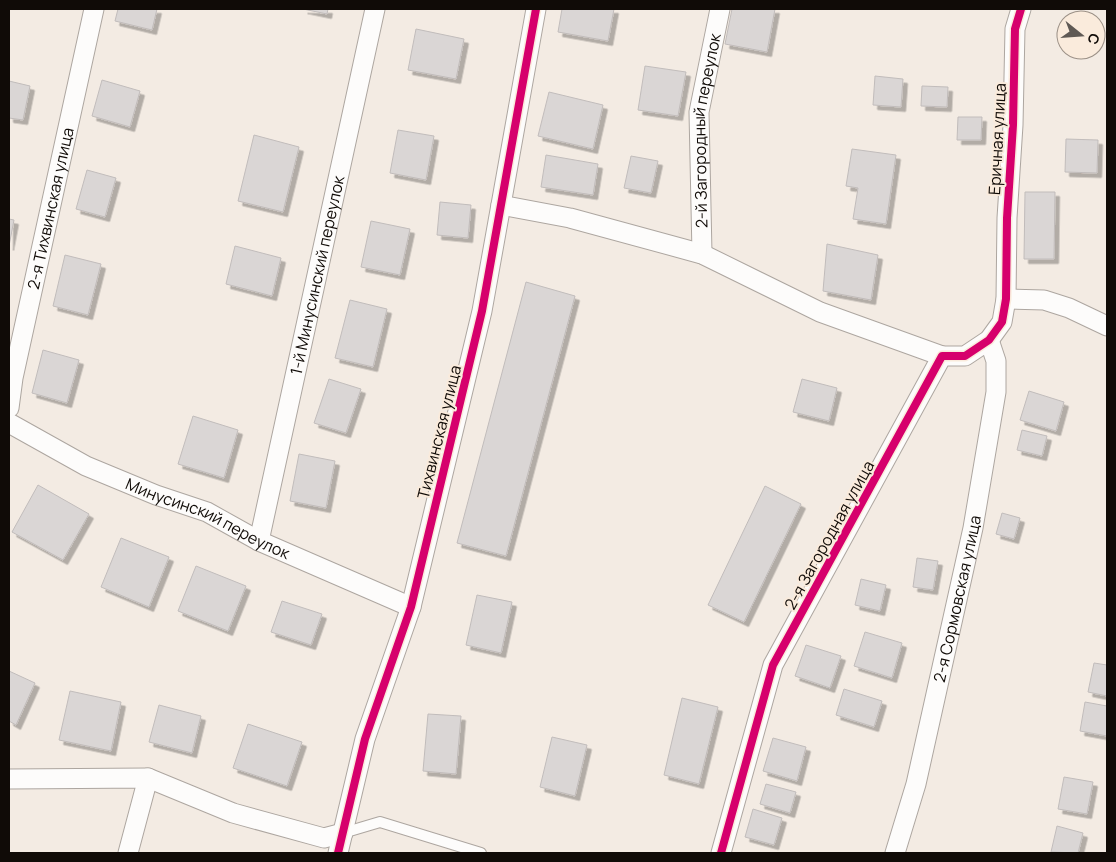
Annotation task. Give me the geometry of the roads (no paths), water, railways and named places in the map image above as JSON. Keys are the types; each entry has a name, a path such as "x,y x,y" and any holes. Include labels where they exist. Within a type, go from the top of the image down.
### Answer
{"street":[{"name":"2-я Тихвинская улица","path":"9,408 13,378 94,9"},
{"name":"1-й Минусинский переулок","path":"259,541 375,9"},
{"name":"Тихвинская улица","path":"338,853 364,739 411,607 482,311 536,9"},
{"name":"2-й Загородный переулок","path":"702,254 699,112 720,9"},
{"name":"Еричная улица","path":"1006,299 1007,218 1013,125 1015,29 1021,9"},
{"path":"501,205 570,218 702,254 820,312 942,356 965,356 989,340 1002,322 1006,299 1044,300 1070,308 1107,326"},
{"name":"2-я Сормовская улица","path":"895,853 916,784 974,528 996,392 996,361 989,340"},
{"name":"2-я Загородная улица","path":"721,853 774,665 942,356"},
{"name":"Минусинский переулок","path":"9,423 86,466 156,495 207,512 259,541 411,607"},
{"path":"128,853 148,778"},
{"path":"9,779 148,778 233,813 324,838 343,833"}],"lane":[{"path":"343,833 380,822 481,853"}]}
